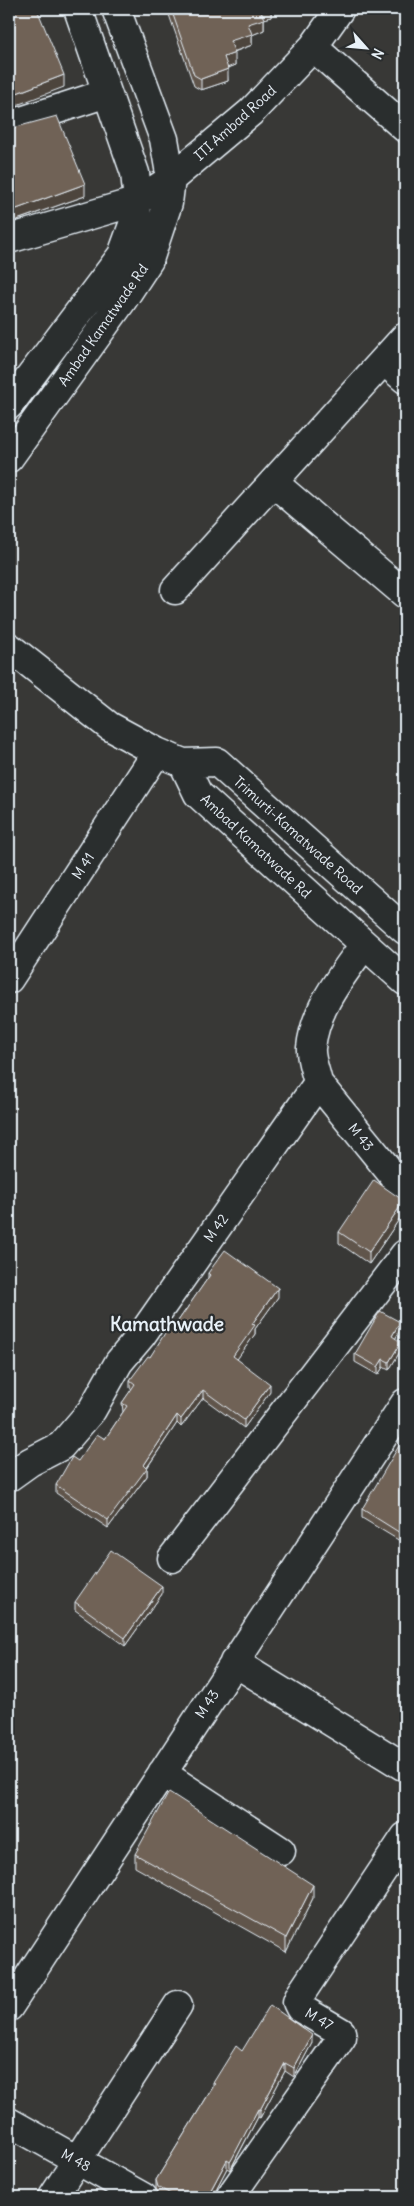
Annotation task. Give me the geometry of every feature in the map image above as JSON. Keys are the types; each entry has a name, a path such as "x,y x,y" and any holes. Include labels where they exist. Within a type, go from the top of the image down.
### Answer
{"street":[{"name":"Ambad Kamatwade Rd","path":"9,458 125,273 122,256 134,222 138,201 135,173 78,9"},
{"name":"Ambad Kamatwade Rd","path":"9,405 125,273 149,260 168,203 171,180 164,140 116,9"},
{"name":"ITI Ambad Road","path":"9,239 138,201 171,180 251,112 313,47 340,9"},
{"path":"313,47 405,128"},
{"path":"9,125 107,93"},
{"path":"175,590 405,337"},
{"path":"384,362 405,379"},
{"path":"274,483 405,594"},
{"path":"9,647 109,726 157,752 183,763"},
{"name":"M 41","path":"9,980 157,752"},
{"name":"Trimurti-Kamatwade Road","path":"183,763 217,762 405,930"},
{"name":"Ambad Kamatwade Rd","path":"183,763 198,794 405,981"},
{"path":"318,1083 311,1050 316,1023 332,989 364,945"},
{"name":"M 43","path":"318,1083 405,1190"},
{"name":"M 42","path":"9,1477 30,1462 61,1446 92,1410 119,1362 141,1336 318,1083"},
{"path":"172,1558 405,1254"},
{"name":"M 43","path":"9,2007 405,1402"},
{"path":"234,1662 403,1766"},
{"path":"162,1773 281,1851"},
{"name":"M 47","path":"230,2197 342,2037 341,2032 300,2008 298,2002 300,1995 405,1837"},
{"path":"53,2197 178,2005"},
{"name":"M 48","path":"9,2122 142,2197"}],"building":[{"path":"9,9 37,9 64,75 9,96"},
{"path":"171,9 260,9 264,19 248,24 252,34 230,41 235,53 224,57 228,69 201,79 194,75"},
{"path":"57,116 85,184 11,211 9,203 9,129"},
{"path":"374,1180 404,1201 369,1252 339,1232"},
{"path":"225,1250 278,1288 252,1324 255,1325 233,1356 270,1384 244,1420 203,1390 181,1419 177,1415 144,1465 147,1468 108,1520 56,1485 72,1457 78,1461 97,1434 105,1439 127,1406 122,1403 135,1384 130,1380 148,1356 150,1357 172,1322 176,1324"},
{"path":"380,1311 400,1322 392,1336 401,1342 389,1362 383,1359 378,1367 355,1354"},
{"path":"400,1444 405,1447 405,1536 362,1509"},
{"path":"111,1550 162,1586 125,1638 75,1602"},
{"path":"169,1792 313,1885 286,1938 135,1854"},
{"path":"270,2005 312,2035 294,2068 285,2063 232,2159 230,2162 227,2160 207,2197 176,2197 158,2187 156,2180 236,2046 242,2051"}],"district":[{"name":"Kamathwade","path":"167,1324"}]}
